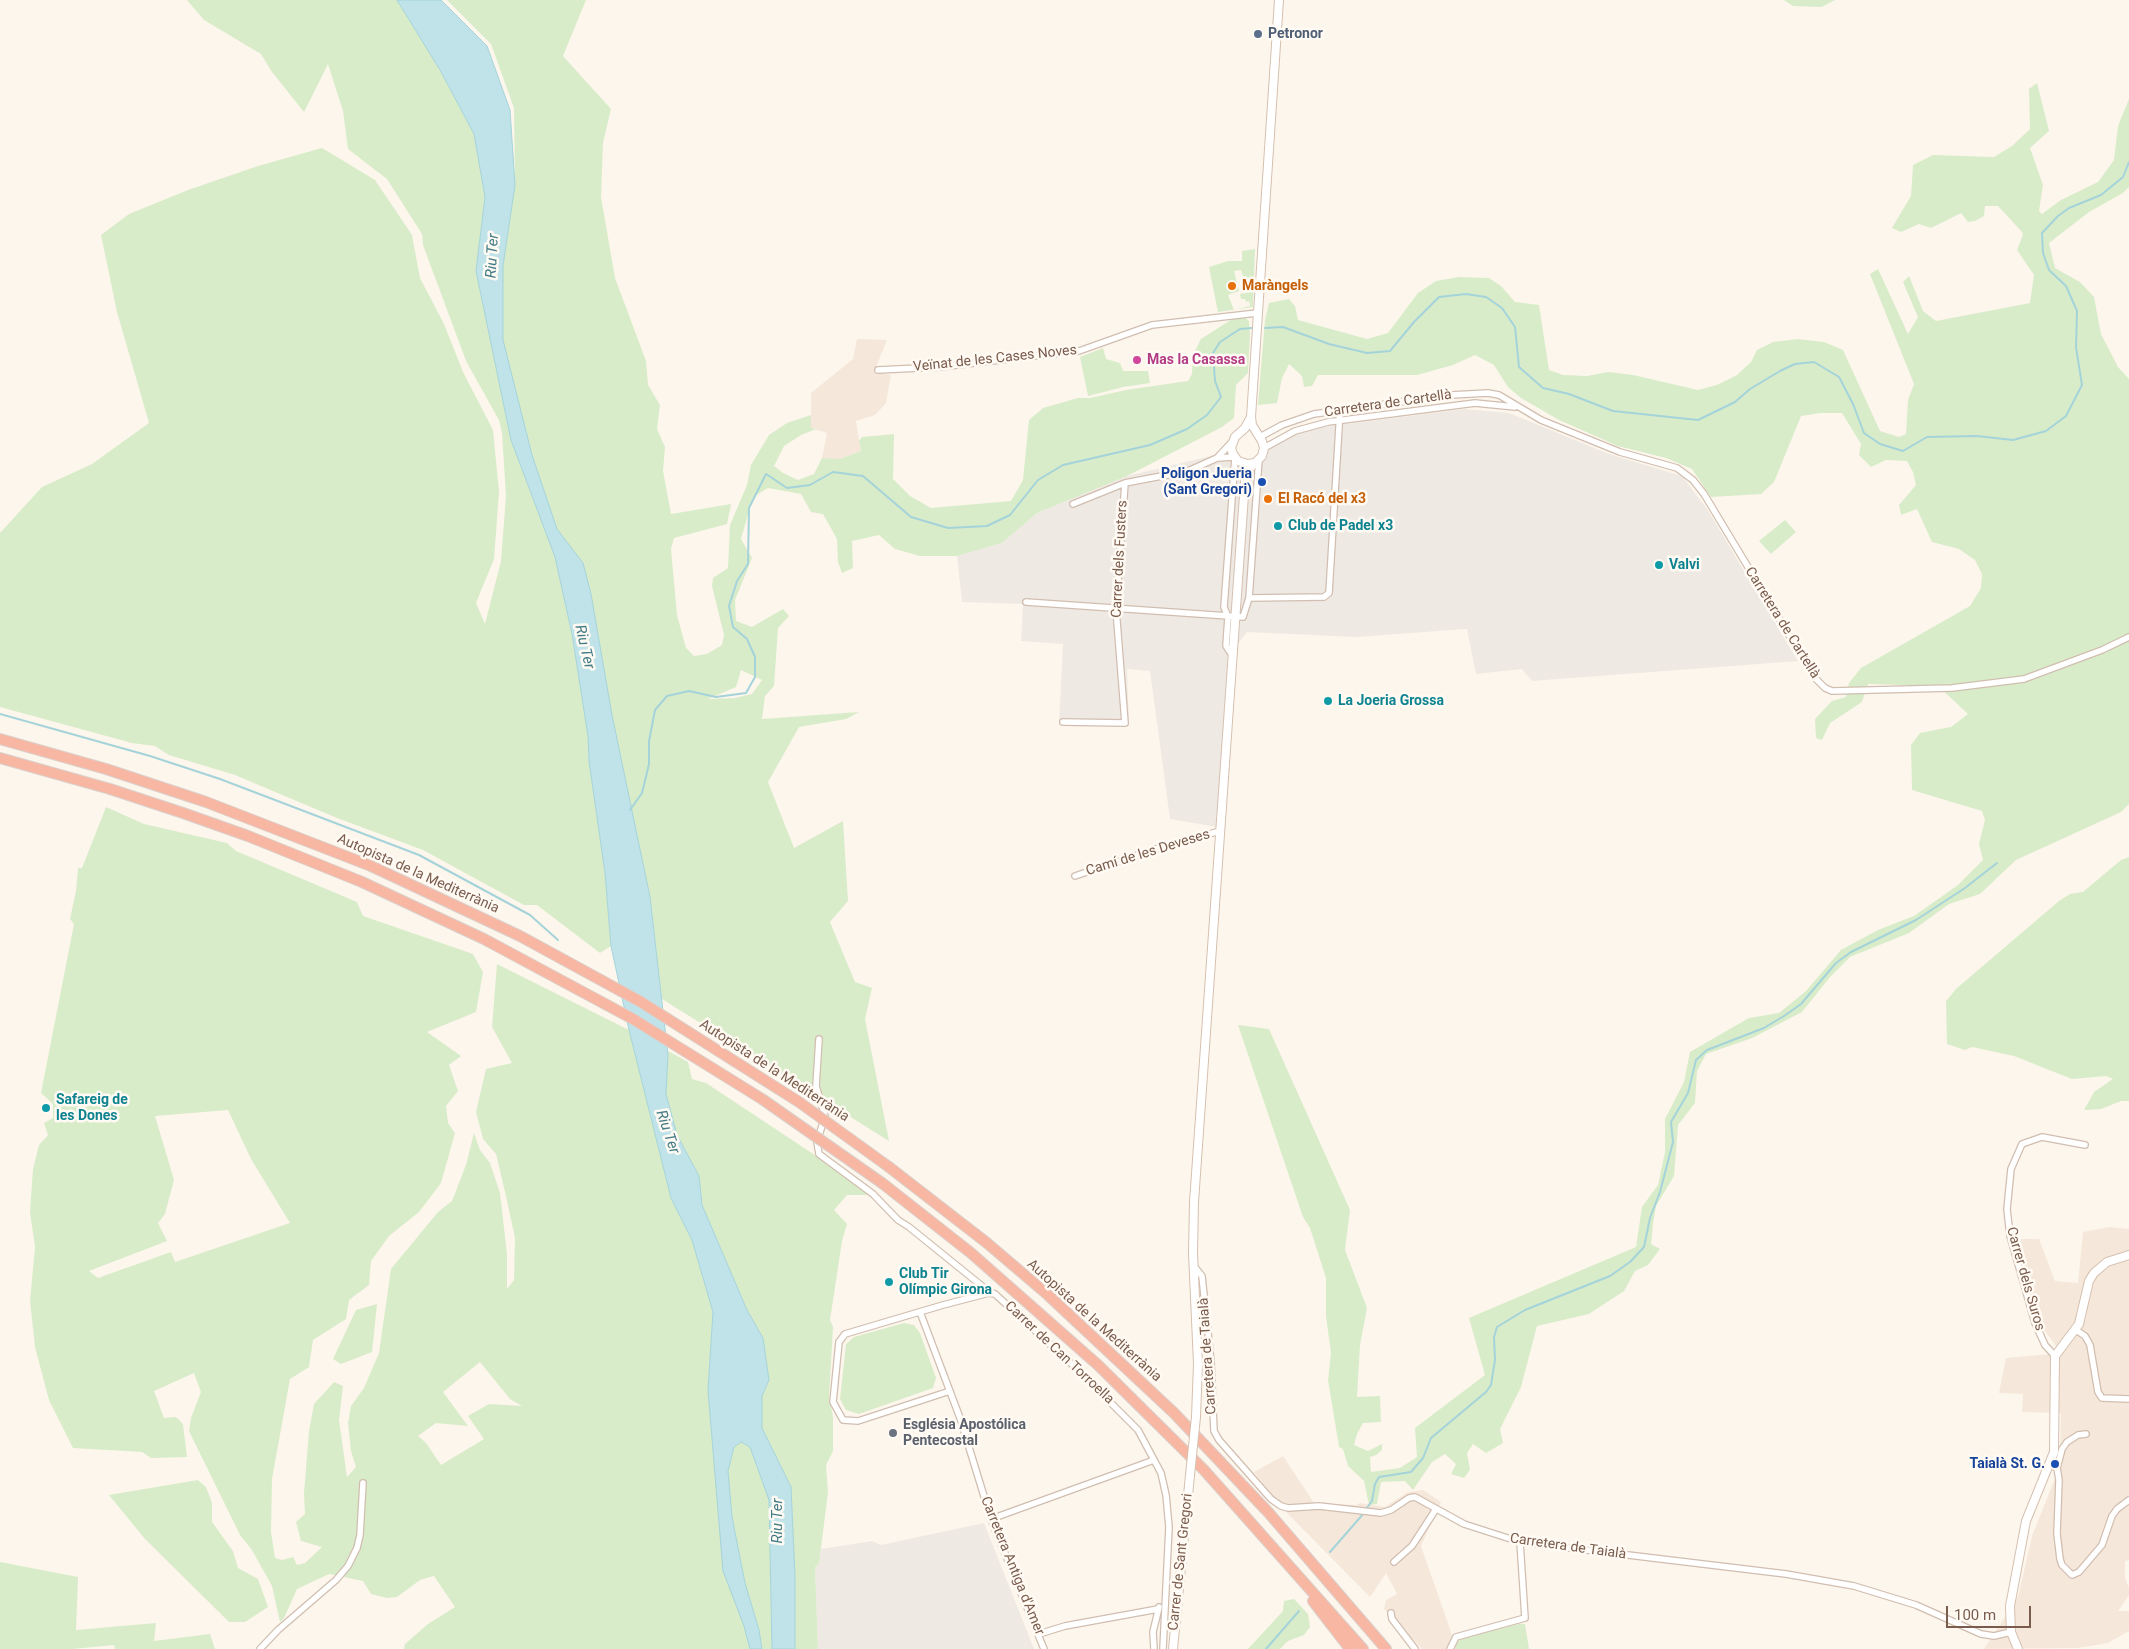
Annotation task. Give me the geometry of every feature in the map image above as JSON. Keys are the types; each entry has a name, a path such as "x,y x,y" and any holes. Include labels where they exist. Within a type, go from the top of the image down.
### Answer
{"highway":[{"name":"Autopista de la Mediterrània","path":"0,739 106,769 198,799 371,866 520,936 641,1002 799,1102 889,1166 987,1243 1048,1295 1174,1413 1274,1519 1386,1649"},
{"path":"0,758 110,789 183,813 248,836 362,882 484,939 633,1019 762,1099 882,1183 971,1253 1098,1364 1204,1470 1363,1649"},
{"path":"1296,1573 1315,1604 1350,1649"}],"main road":[{"path":"1245,481 1264,448 1251,417 1279,0"},
{"path":"1245,481 1231,448 1233,441 1241,433 1251,417"},
{"path":"1241,433 1258,435"},
{"path":"1236,459 1247,464 1257,461"},
{"name":"Carrer de Sant Gregori","path":"1173,1649 1196,1417 1198,1364 1193,1265 1194,1202 1232,656 1232,617 1245,481"},
{"path":"2018,1649 2011,1632 2010,1606 2029,1510 2046,1477 2054,1467 2055,1356 2076,1330 2082,1317 2089,1282 2094,1273 2107,1262 2129,1255"}],"street":[{"name":"Veïnat de les Cases Noves","path":"878,370 940,367 1078,351 1152,325 1257,316"},
{"name":"Carretera de Cartellà","path":"1258,435 1297,419 1340,410 1467,393 1495,393 1541,420 1620,452 1677,468 1685,472 1704,494 1814,678 1825,688 1832,691 1952,688 2024,679 2102,650 2129,637"},
{"path":"1494,404 1495,393"},
{"name":"Carretera de Cartellà","path":"1264,448 1295,431 1316,424 1340,420 1468,404 1494,404 1516,407"},
{"path":"1249,598 1324,597 1329,593 1340,410"},
{"path":"1073,504 1125,483 1188,471 1217,458 1233,441"},
{"path":"1217,458 1236,459 1224,607 1232,617"},
{"path":"1026,602 1243,617 1249,598 1257,461"},
{"name":"Carrer dels Fusters","path":"1063,722 1125,723 1116,609 1125,483"},
{"name":"Camí de les Deveses","path":"1075,876 1220,830"},
{"path":"819,1039 816,1078 825,1116 818,1142 820,1154 873,1194 898,1220 982,1286 995,1294"},
{"name":"Carrer dels Suros","path":"2055,1356 2045,1345 2035,1323 2010,1236 2007,1209 2011,1169 2022,1144 2042,1137 2084,1146"},
{"name":"Carretera de Taialà","path":"1193,1265 1202,1276 1211,1362 1214,1431 1219,1440 1274,1502 1288,1508 1318,1506 1382,1513 1391,1510 1408,1498 1414,1497 1469,1526 1520,1542 1786,1574 1854,1586 1916,1605 1982,1634 1994,1636 2011,1632"},
{"name":"Carrer de Can Torroella","path":"950,1391 858,1421 843,1420 833,1402 839,1342 845,1334 989,1293 995,1294 1125,1414 1145,1440 1164,1483 1168,1506 1169,1527 1164,1596 1165,1609"},
{"name":"Carretera Antiga d'Amer","path":"920,1312 950,1391 991,1519 1044,1649"},
{"path":"2076,1330 2085,1336 2090,1345 2098,1392 2102,1398 2129,1399"},
{"path":"2086,1434 2078,1435 2067,1442 2054,1467 2059,1488 2057,1534 2060,1559 2072,1575 2079,1572 2102,1545 2112,1516 2117,1509 2129,1500"},
{"path":"991,1519 1154,1460"},
{"path":"2046,1477 2056,1476"},
{"path":"260,1649 290,1619 336,1580 348,1566 357,1548 360,1535 363,1483"},
{"path":"1394,1562 1412,1546 1436,1509"},
{"path":"1450,1649 1456,1636 1525,1618 1520,1542"},
{"name":"Carrer de Sant Gregori","path":"1154,1649 1153,1632 1158,1609 1164,1596"},
{"path":"1039,1634 1066,1626 1158,1609"},
{"name":"Carrer de Sant Gregori","path":"1164,1649 1165,1609"},
{"path":"1391,1613 1392,1619 1415,1649"}],"shaded area":[{"path":"857,339 887,340 874,372 891,375 886,403 875,415 856,421 861,451 838,460 822,458 827,433 811,428 811,393 853,359"},
{"path":"1464,409 1509,413 1609,454 1682,476 1707,509 1798,661 1532,681 1522,669 1476,674 1467,629 1356,637 1247,632 1228,657 1217,827 1170,819 1150,671 1127,669 1129,726 1059,724 1063,644 1021,641 1023,604 962,602 957,556 1002,543 1037,513 1127,476 1228,452 1243,461 1264,460 1269,449 1293,435 1324,427"},
{"path":"2109,1227 2129,1229 2129,1560 2125,1561 2125,1578 2129,1588 2129,1595 2118,1611 2129,1611 2129,1631 2108,1643 2078,1648 1984,1649 2018,1597 2032,1536 2060,1466 2061,1413 2022,1412 2023,1394 1999,1393 2006,1358 2061,1353 2040,1324 2016,1239 2039,1239 2055,1281 2078,1283 2083,1232"},
{"path":"1283,1456 1314,1503 1356,1505 1360,1503 1385,1507 1408,1492 1423,1490 1441,1502 1421,1546 1457,1649 1422,1649 1384,1609 1386,1600 1397,1594 1386,1573 1370,1597 1288,1514 1254,1472"},
{"path":"984,1523 1034,1649 818,1649 815,1567 819,1564 821,1549 872,1541 881,1545"}],"green space":[{"path":"187,0 397,0 440,70 474,134 485,197 476,271 511,440 555,557 572,634 588,736 589,761 605,873 611,946 600,953 537,905 524,905 423,850 337,818 235,775 169,755 155,746 132,743 0,707 0,533 42,487 92,464 149,423 117,312 101,235 129,214 188,190 258,166 322,148 375,180 412,235 420,278 444,324 463,372 493,430 499,492 494,559 476,603 485,624 501,561 506,496 502,433 499,420 466,361 423,245 422,234 387,179 348,149 343,111 328,64 304,112 272,72 261,54 204,20"},
{"path":"447,0 586,0 563,56 611,109 603,143 601,197 615,278 646,361 648,385 660,405 657,429 665,447 663,471 671,514 731,504 727,524 674,538 671,549 677,615 686,648 694,656 707,654 722,645 724,635 712,586 713,578 728,568 730,525 747,485 751,465 769,435 787,423 811,415 811,428 816,429 801,435 784,446 774,466 783,473 798,480 814,474 822,458 840,459 861,451 859,441 862,437 894,434 893,479 910,496 931,508 1011,501 1023,480 1029,420 1043,408 1078,398 1090,398 1126,390 1188,381 1192,374 1193,355 1201,339 1240,314 1249,321 1248,373 1236,385 1234,418 1222,427 1127,476 1037,513 1002,543 957,556 920,556 895,549 879,535 852,541 853,568 842,573 838,562 837,539 823,514 811,512 801,494 768,488 753,497 741,539 752,558 735,600 736,621 752,627 783,609 789,616 778,628 774,686 765,696 762,719 859,712 846,719 799,727 768,782 794,848 843,821 848,901 830,922 855,982 872,988 865,1019 889,1141 662,999 650,897 612,715 591,594 582,563 557,529 532,455 502,340 503,266 515,185 514,108 491,44","holes":["741,670 762,680 752,694 735,698 708,699 736,687"]},
{"path":"1784,0 1835,0 1821,7 1793,6"},
{"path":"2037,83 2049,131 2030,148 2043,185 2039,211 2042,214 2061,200 2098,182 2114,160 2118,126 2129,99 2129,187 2123,193 2089,212 2049,243 2055,268 2080,282 2094,297 2101,334 2118,367 2129,379 2129,804 2121,812 2016,860 1980,894 1949,904 1909,933 1850,957 1830,977 1802,1012 1752,1038 1706,1054 1697,1071 1695,1103 1678,1125 1674,1176 1656,1206 1651,1244 1660,1249 1648,1265 1635,1271 1624,1291 1589,1314 1537,1326 1521,1387 1500,1429 1503,1443 1486,1453 1473,1444 1467,1453 1470,1470 1464,1478 1451,1474 1456,1464 1445,1454 1432,1462 1413,1490 1405,1481 1381,1482 1377,1504 1369,1505 1364,1481 1348,1466 1343,1449 1339,1447 1328,1380 1331,1353 1326,1316 1326,1278 1310,1228 1303,1217 1238,1025 1269,1029 1350,1210 1345,1250 1367,1308 1360,1345 1357,1397 1380,1396 1381,1422 1363,1423 1354,1445 1368,1451 1382,1444 1382,1450 1370,1457 1371,1472 1400,1468 1417,1457 1415,1428 1485,1375 1469,1318 1636,1247 1642,1207 1658,1185 1665,1152 1665,1119 1684,1082 1690,1052 1749,1018 1779,1013 1806,991 1841,950 1878,930 1914,916 1958,885 1983,860 1979,844 1985,820 1982,811 1912,790 1911,745 1920,733 1951,727 1968,714 1938,686 1868,684 1862,702 1830,723 1822,740 1816,738 1815,719 1832,701 1846,697 1849,683 1861,668 1970,606 1981,588 1982,574 1975,560 1959,549 1932,542 1917,509 1901,515 1899,505 1916,485 1913,472 1907,461 1886,460 1871,467 1859,455 1861,444 1842,413 1820,413 1801,416 1774,482 1761,494 1711,497 1692,469 1666,458 1618,446 1559,420 1521,398 1508,387 1494,365 1475,355 1453,365 1417,375 1318,375 1312,386 1304,387 1302,376 1289,364 1282,378 1277,403 1258,405 1265,320 1269,303 1289,299 1295,306 1298,320 1367,339 1388,333 1418,293 1436,281 1459,277 1489,278 1501,286 1515,302 1539,305 1549,370 1563,375 1587,376 1608,372 1633,375 1698,390 1717,385 1737,375 1751,362 1757,350 1773,342 1798,339 1824,342 1843,350 1880,431 1899,437 1906,434 1908,400 1914,384 1870,274 1878,269 1908,334 1918,317 1903,282 1909,276 1923,311 1936,321 2030,303 2034,275 2017,250 2023,235 1998,206 1985,206 1984,216 1975,221 1968,222 1961,213 1931,228 1919,224 1901,232 1892,228 1911,196 1913,165 1933,155 1994,157 2012,146 2030,129 2029,89"},
{"path":"1255,249 1253,307 1237,309 1250,306 1249,301 1246,302 1245,299 1241,299 1240,294 1250,292 1252,289 1249,280 1246,276 1243,276 1241,270 1234,271 1239,291 1228,295 1234,310 1218,312 1209,267 1228,261 1242,261 1242,251"},
{"path":"1103,348 1106,359 1120,363 1123,371 1148,371 1150,383 1123,387 1088,396 1080,357"},
{"path":"1785,520 1796,532 1771,554 1759,541"},
{"path":"106,807 144,824 227,843 236,851 357,902 363,916 473,954 483,972 476,1012 427,1032 461,1056 449,1065 458,1091 446,1106 448,1123 455,1133 441,1183 419,1212 389,1236 371,1261 369,1285 349,1300 346,1319 313,1340 309,1367 290,1379 272,1479 271,1532 275,1558 282,1560 293,1557 297,1565 305,1563 322,1547 301,1541 296,1522 305,1514 304,1493 309,1431 314,1404 334,1382 343,1386 339,1420 347,1477 356,1467 351,1451 348,1423 351,1406 364,1388 379,1353 391,1269 438,1212 452,1201 466,1165 474,1133 480,1150 490,1163 500,1193 507,1254 507,1289 514,1280 515,1238 506,1196 496,1154 483,1139 476,1112 486,1069 512,1063 492,1027 497,964 629,1030 671,1198 692,1240 713,1312 708,1390 715,1470 750,1649 404,1649 405,1644 428,1624 455,1607 434,1576 420,1580 397,1597 387,1598 371,1594 363,1581 329,1574 297,1589 284,1618 280,1622 272,1586 252,1550 240,1535 189,1431 191,1418 201,1392 194,1373 154,1391 164,1418 176,1417 183,1424 187,1457 151,1458 142,1452 73,1448 49,1400 35,1347 30,1301 35,1247 30,1212 33,1169 39,1145 48,1135 44,1123 53,1118 53,1104 41,1093 74,924 70,919 76,891 78,868 82,868","holes":["228,1110 251,1159 290,1223 175,1262 171,1252 98,1278 89,1271 167,1241 158,1223 165,1214 174,1180 155,1116","480,1362 510,1399 522,1406 489,1404 468,1416 484,1439 441,1465 426,1443 418,1436 436,1423 468,1426 443,1392"]},
{"path":"2129,857 2129,1101 2121,1101 2101,1109 2084,1110 2094,1092 2113,1079 2106,1076 2072,1079 2014,1056 1972,1047 1965,1050 1947,1044 1946,1001 1957,988 2059,901 2070,894 2083,892 2121,860"},
{"path":"668,1051 688,1062 692,1079 706,1083 854,1181 872,1195 847,1195 834,1210 847,1224 842,1241 830,1320 833,1327 829,1399 833,1416 833,1451 826,1465 828,1492 819,1564 815,1567 818,1649 795,1649 795,1575 791,1487 762,1428 762,1396 769,1380 763,1338 747,1310 702,1205 699,1176 677,1135 666,1094"},
{"path":"377,1304 372,1352 341,1364 333,1359 356,1310"},
{"path":"904,1323 914,1325 920,1333 936,1378 933,1388 859,1414 846,1410 840,1399 846,1344 854,1337"},
{"path":"741,1442 750,1447 769,1500 772,1649 762,1649 759,1630 745,1583 732,1517 728,1471 734,1447"},
{"path":"198,1480 206,1487 212,1503 212,1522 233,1551 238,1568 258,1579 268,1607 245,1622 229,1622 145,1539 109,1495"},
{"path":"0,1562 78,1577 76,1630 156,1623 154,1641 210,1634 215,1649 115,1649 114,1645 73,1649 0,1649"},
{"path":"1294,1599 1308,1614 1310,1627 1304,1635 1288,1641 1280,1649 1248,1649 1283,1611 1284,1601"},
{"path":"1518,1624 1525,1624 1529,1649 1457,1649 1455,1644 1461,1639"}],"water":[{"name":"Riu Ter","path":"397,0 441,0 487,46 510,110 515,185 503,266 503,340 532,455 557,529 583,563 591,594 612,715 650,897 668,1055 666,1094 677,1135 699,1176 702,1205 747,1310 763,1338 769,1380 762,1396 762,1428 791,1487 795,1575 795,1649 772,1649 769,1500 750,1447 741,1442 734,1447 728,1471 732,1517 745,1583 759,1630 762,1649 750,1649 744,1626 723,1571 708,1390 713,1312 692,1240 671,1198 629,1030 611,946 605,873 589,761 588,736 572,634 555,557 511,440 476,271 485,197 474,134 440,70"}],"waterway":[{"path":"1265,328 1283,327 1329,344 1367,353 1390,351 1414,322 1439,297 1466,294 1486,297 1502,308 1515,327 1519,367 1543,388 1569,394 1613,411 1698,420 1735,402 1750,389 1780,371 1795,364 1814,362 1839,377 1853,404 1864,433 1880,444 1903,451 1927,437 1977,436 2013,440 2046,431 2066,416 2082,385 2076,347 2077,311 2066,286 2049,270 2043,253 2042,233 2058,216 2069,208 2101,195 2123,177 2129,162"},
{"path":"630,810 642,793 649,764 649,741 655,710 667,696 689,691 716,697 746,693 755,677 755,657 747,639 733,627 729,606 737,581 748,564 749,508 766,474 787,488 810,485 833,472 863,476 911,517 948,528 987,526 1010,515 1038,480 1063,465 1150,445 1187,429 1207,415 1221,397 1215,381 1213,353 1220,342 1240,329 1252,328"},
{"path":"0,714 150,756 220,779 419,855 530,915 558,940"},
{"path":"1366,1509 1372,1501 1375,1484 1379,1477 1411,1472 1423,1458 1431,1438 1486,1392 1491,1385 1495,1360 1494,1337 1497,1327 1525,1310 1610,1276 1630,1262 1644,1247 1650,1218 1660,1192 1673,1142 1671,1122 1688,1093 1696,1060 1707,1050 1764,1028 1784,1016 1801,1004 1836,963 1851,952 1916,920 1965,888 1997,863"},
{"path":"1330,1552 1364,1513"},
{"path":"1266,1649 1299,1611"}],"place":[{"name":"Petronor","path":"1258,34"},
{"name":"Maràngels","path":"1232,286"},
{"name":"Mas la Casassa","path":"1137,360"},
{"name":"Poligon Jueria (Sant Gregori)","path":"1262,482"},
{"name":"El Racó del x3","path":"1268,499"},
{"name":"Club de Padel x3","path":"1278,526"},
{"name":"Valvi","path":"1659,565"},
{"name":"La Joeria Grossa","path":"1328,701"},
{"name":"Safareig de les Dones","path":"46,1108"},
{"name":"Club Tir Olímpic Girona","path":"889,1282"},
{"name":"Església Apostólica Pentecostal","path":"893,1433"},
{"name":"Taialà St. G.","path":"2055,1464"}]}
